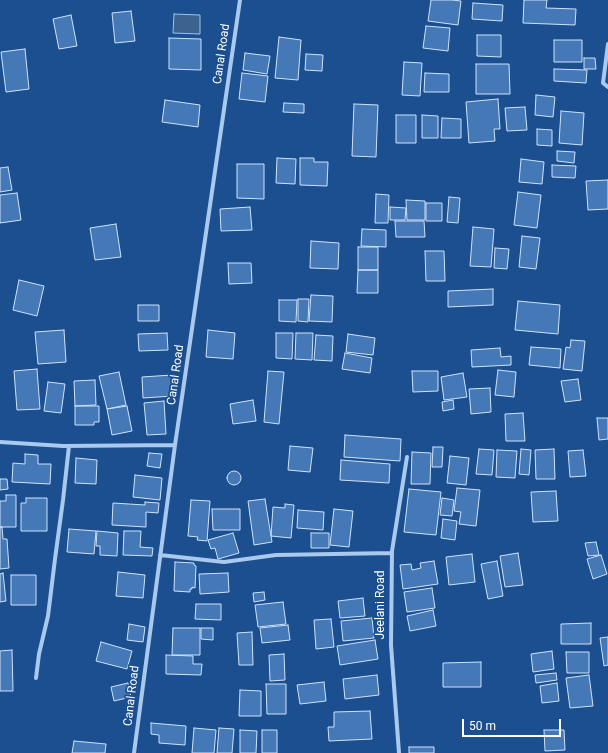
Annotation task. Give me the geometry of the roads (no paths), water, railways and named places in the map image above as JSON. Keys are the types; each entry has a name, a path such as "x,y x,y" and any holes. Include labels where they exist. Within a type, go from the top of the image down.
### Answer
{"street":[{"name":"Canal Road","path":"134,753 175,445 240,0"},
{"path":"608,44 603,83 608,87"},
{"path":"0,442 69,446 175,445"},
{"path":"36,678 39,654 48,616 69,446"},
{"name":"Jeelani Road","path":"399,753 391,646 392,553 407,457"},
{"path":"160,555 224,562 276,555 392,553"}],"water":[{"path":"174,14 200,15 200,34 173,33"}]}
